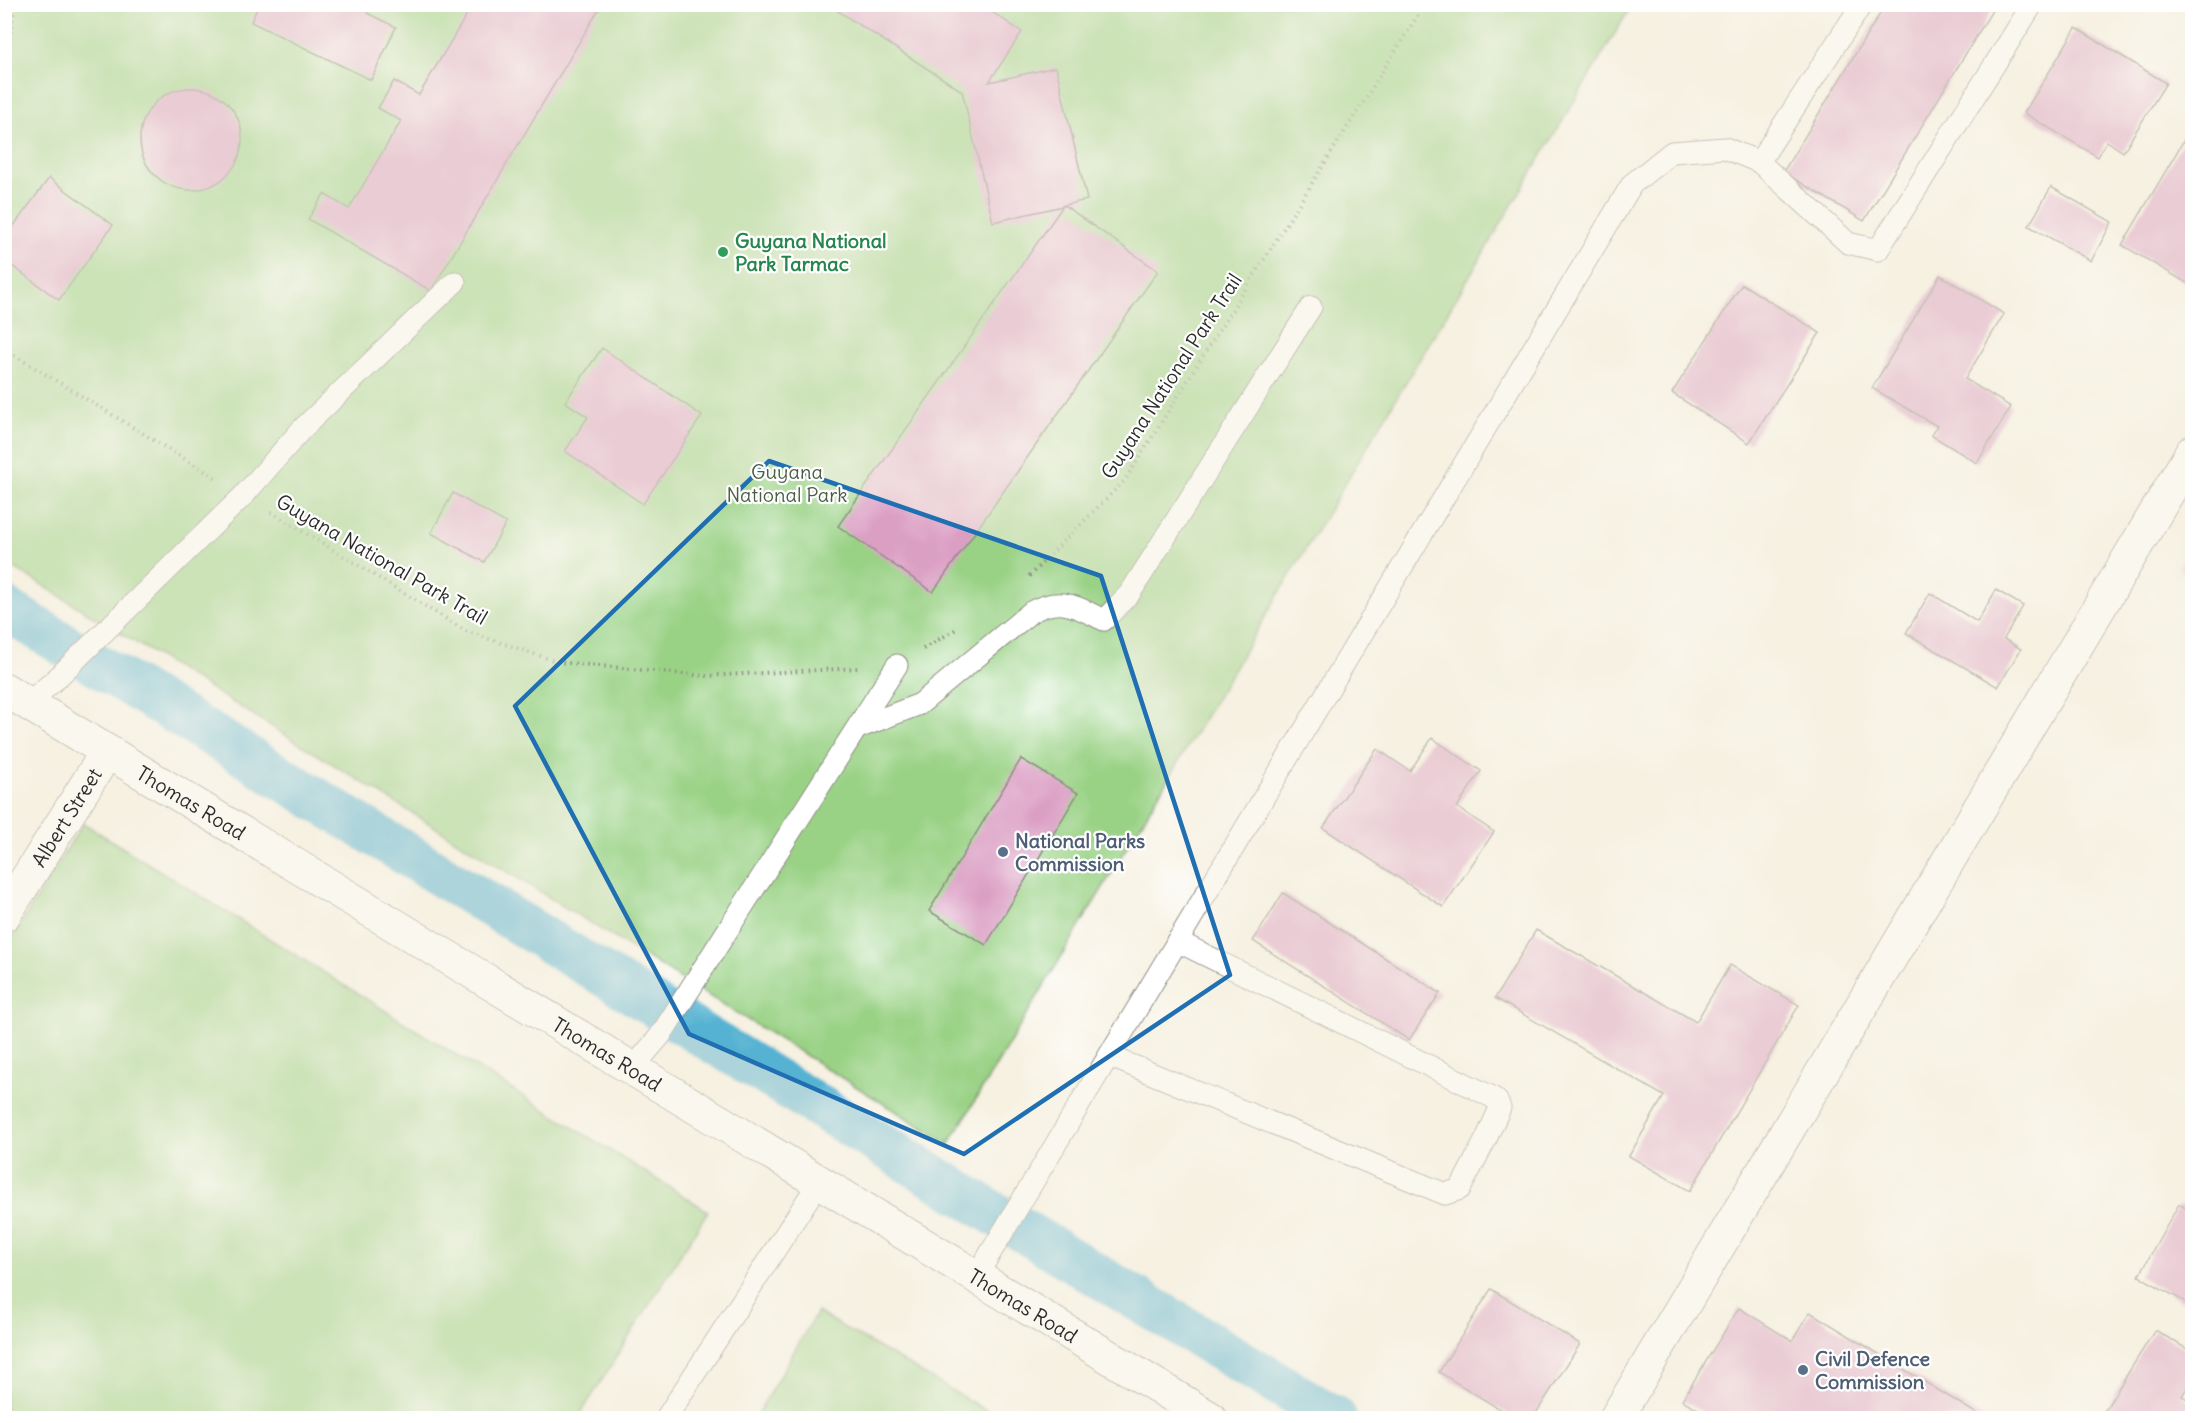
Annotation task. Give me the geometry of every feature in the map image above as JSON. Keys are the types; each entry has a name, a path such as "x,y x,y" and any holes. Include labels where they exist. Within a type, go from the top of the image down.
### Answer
{"street":[{"path":"1617,1419 2193,452"},
{"name":"Thomas Road","path":"16,696 1210,1419"},
{"name":"Albert Street","path":"4,915 107,752"}],"lane":[{"path":"1759,162 1862,4"},
{"path":"976,1277 1632,184 1672,153 1725,148 1759,162 1848,243 1878,250 2032,5"},
{"path":"16,696 56,680 244,495 302,429 455,282"},
{"path":"858,728 920,704 1031,612 1047,603 1072,605 1104,620 1130,593 1311,307"},
{"path":"632,1069 660,1036 897,665"},
{"path":"1109,1056 1445,1194 1460,1189 1500,1108 1497,1101 1177,941"},
{"path":"666,1419 819,1182"}],"path":[{"path":"4,80 15,4"},
{"name":"Guyana National Park Trail","path":"1028,578 1125,480 1425,4"},
{"name":"Guyana National Park Trail","path":"4,349 466,631 558,662 705,676 897,665 964,624"}],"highlighted area":[{"path":"769,461 1101,576 1230,975 964,1154 689,1034 515,706"}],"shaded area":[{"path":"2192,545 2192,577 2178,568"}],"green space":[{"name":"Guyana National Park","path":"4,5 1632,5 949,1144 5,562"},
{"path":"83,823 708,1211 578,1418 5,1418 5,949"},
{"path":"817,1312 999,1418 755,1418"}],"building":[{"path":"259,4 371,4 367,13 396,27 371,80 251,22"},
{"path":"462,4 602,4 431,291 308,219 324,194 349,209 401,121 378,108 394,81 419,95 470,9"},
{"path":"827,4 980,4 1022,32 989,82 1056,67 1087,200 1064,205 1158,271 933,592 838,526 1063,206 993,222 962,91"},
{"path":"1886,4 1996,4 1864,221 1783,172"},
{"path":"2076,28 2166,83 2123,152 2107,141 2098,157 2024,113"},
{"path":"191,88 210,92 227,103 238,120 242,139 238,158 227,175 210,186 191,190 172,186 155,175 144,158 140,139 144,120 155,103 172,92"},
{"path":"2188,133 2192,136 2192,286 2122,245"},
{"path":"49,178 113,225 59,300 4,260 4,239"},
{"path":"2051,187 2112,222 2091,261 2029,226"},
{"path":"1940,275 2004,314 1965,379 2011,407 1977,463 1931,435 1937,426 1872,388"},
{"path":"1742,284 1820,333 1749,443 1672,393"},
{"path":"602,348 702,416 643,504 565,451 588,417 565,402"},
{"path":"453,493 506,523 484,562 431,533"},
{"path":"1996,590 2023,606 2004,639 2021,649 1998,687 1906,633 1930,593 1977,622"},
{"path":"1432,738 1481,771 1457,807 1494,832 1443,907 1323,828 1377,749 1410,771"},
{"name":"National Parks Commission","path":"1021,759 1078,793 986,945 929,911"},
{"path":"1283,893 1440,993 1409,1040 1253,941"},
{"path":"1536,930 1696,1022 1730,965 1799,1005 1690,1191 1629,1156 1664,1096 1495,998"},
{"path":"2179,1204 2192,1212 2192,1306 2139,1276"},
{"path":"1491,1289 1580,1344 1533,1418 1514,1418 1439,1372"},
{"name":"Civil Defence Commission","path":"1739,1308 1792,1341 1810,1312 1984,1418 1714,1418 1682,1400"},
{"path":"2155,1330 2192,1352 2192,1379 2182,1396 2192,1402 2192,1418 2100,1418"}],"waterway":[{"path":"4,608 962,1194 1335,1418"}],"place":[{"name":"Guyana National Park Tarmac","path":"723,252"},
{"name":"National Parks Commission","path":"1003,852"},
{"name":"Civil Defence Commission","path":"1803,1370"}]}
